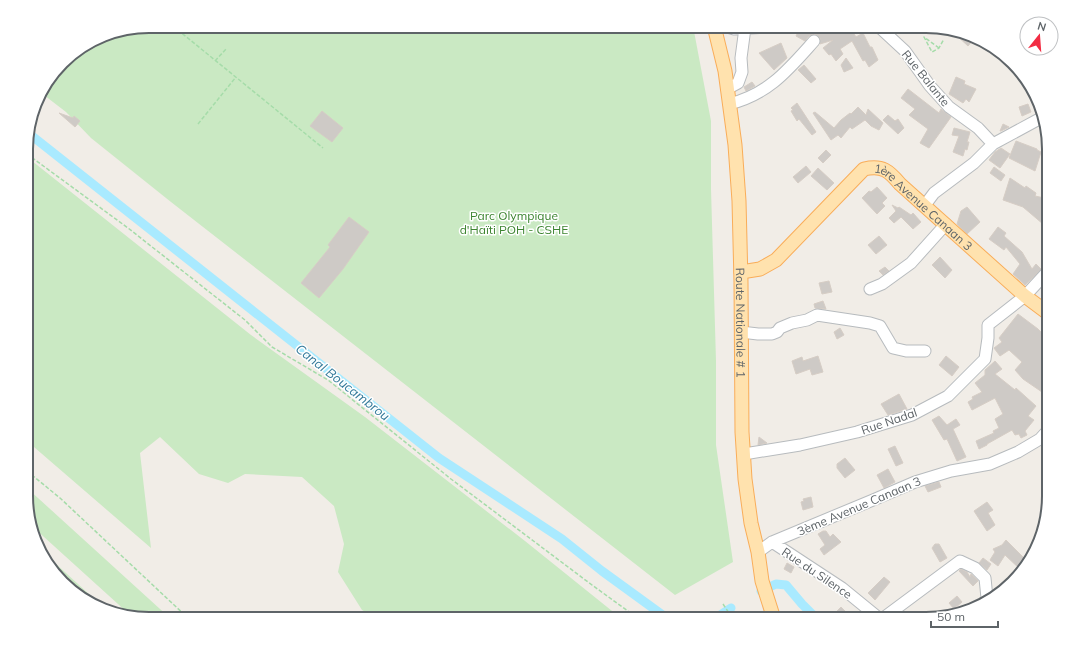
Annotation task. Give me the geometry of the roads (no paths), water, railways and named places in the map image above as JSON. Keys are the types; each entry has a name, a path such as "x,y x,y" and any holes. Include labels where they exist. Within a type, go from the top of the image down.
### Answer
{"main road":[{"name":"Route Nationale # 1","path":"716,33 725,71 735,145 739,201 742,432 744,454 751,523 758,552 762,581 772,612"},
{"name":"1ère Avenue Canaan 3","path":"741,272 760,269 776,260 864,169 872,167 881,168 890,173 900,184 1025,296 1042,309"}],"street":[{"path":"727,89 738,83 742,72 741,58 744,33"},
{"name":"Rue Balante","path":"886,33 905,51 930,86 949,107 978,128 993,144"},
{"path":"729,104 743,100 764,90 790,69 814,41"},
{"path":"925,206 934,193 974,162 993,144 1038,120"},
{"path":"870,289 882,284 911,263 946,224"},
{"name":"Rue Nadal","path":"744,454 800,445 857,432 912,415 948,396 985,359 988,325 1025,296 1042,278"},
{"path":"741,332 772,334 777,332 780,328 792,323 808,320 817,315 827,316 880,326 893,348 906,351 925,351"},
{"name":"3ème Avenue Canaan 3","path":"758,552 772,542 915,482 951,471 990,464 1018,452 1042,437"},
{"name":"Rue du Silence","path":"772,542 842,588 872,612"},
{"path":"891,612 960,561 975,568 985,578 986,595"}],"waterway":[{"name":"Canal Boucambrou","path":"34,137 439,458 562,539 602,571 658,612"},
{"name":"Canal Boucambrou","path":"761,591 776,584 786,585 810,612"},
{"name":"Canal Boucambrou","path":"725,612 731,608"}],"park label":[{"name":"Parc Olympique d'Haïti POH - CSHE","path":"514,222"}]}
